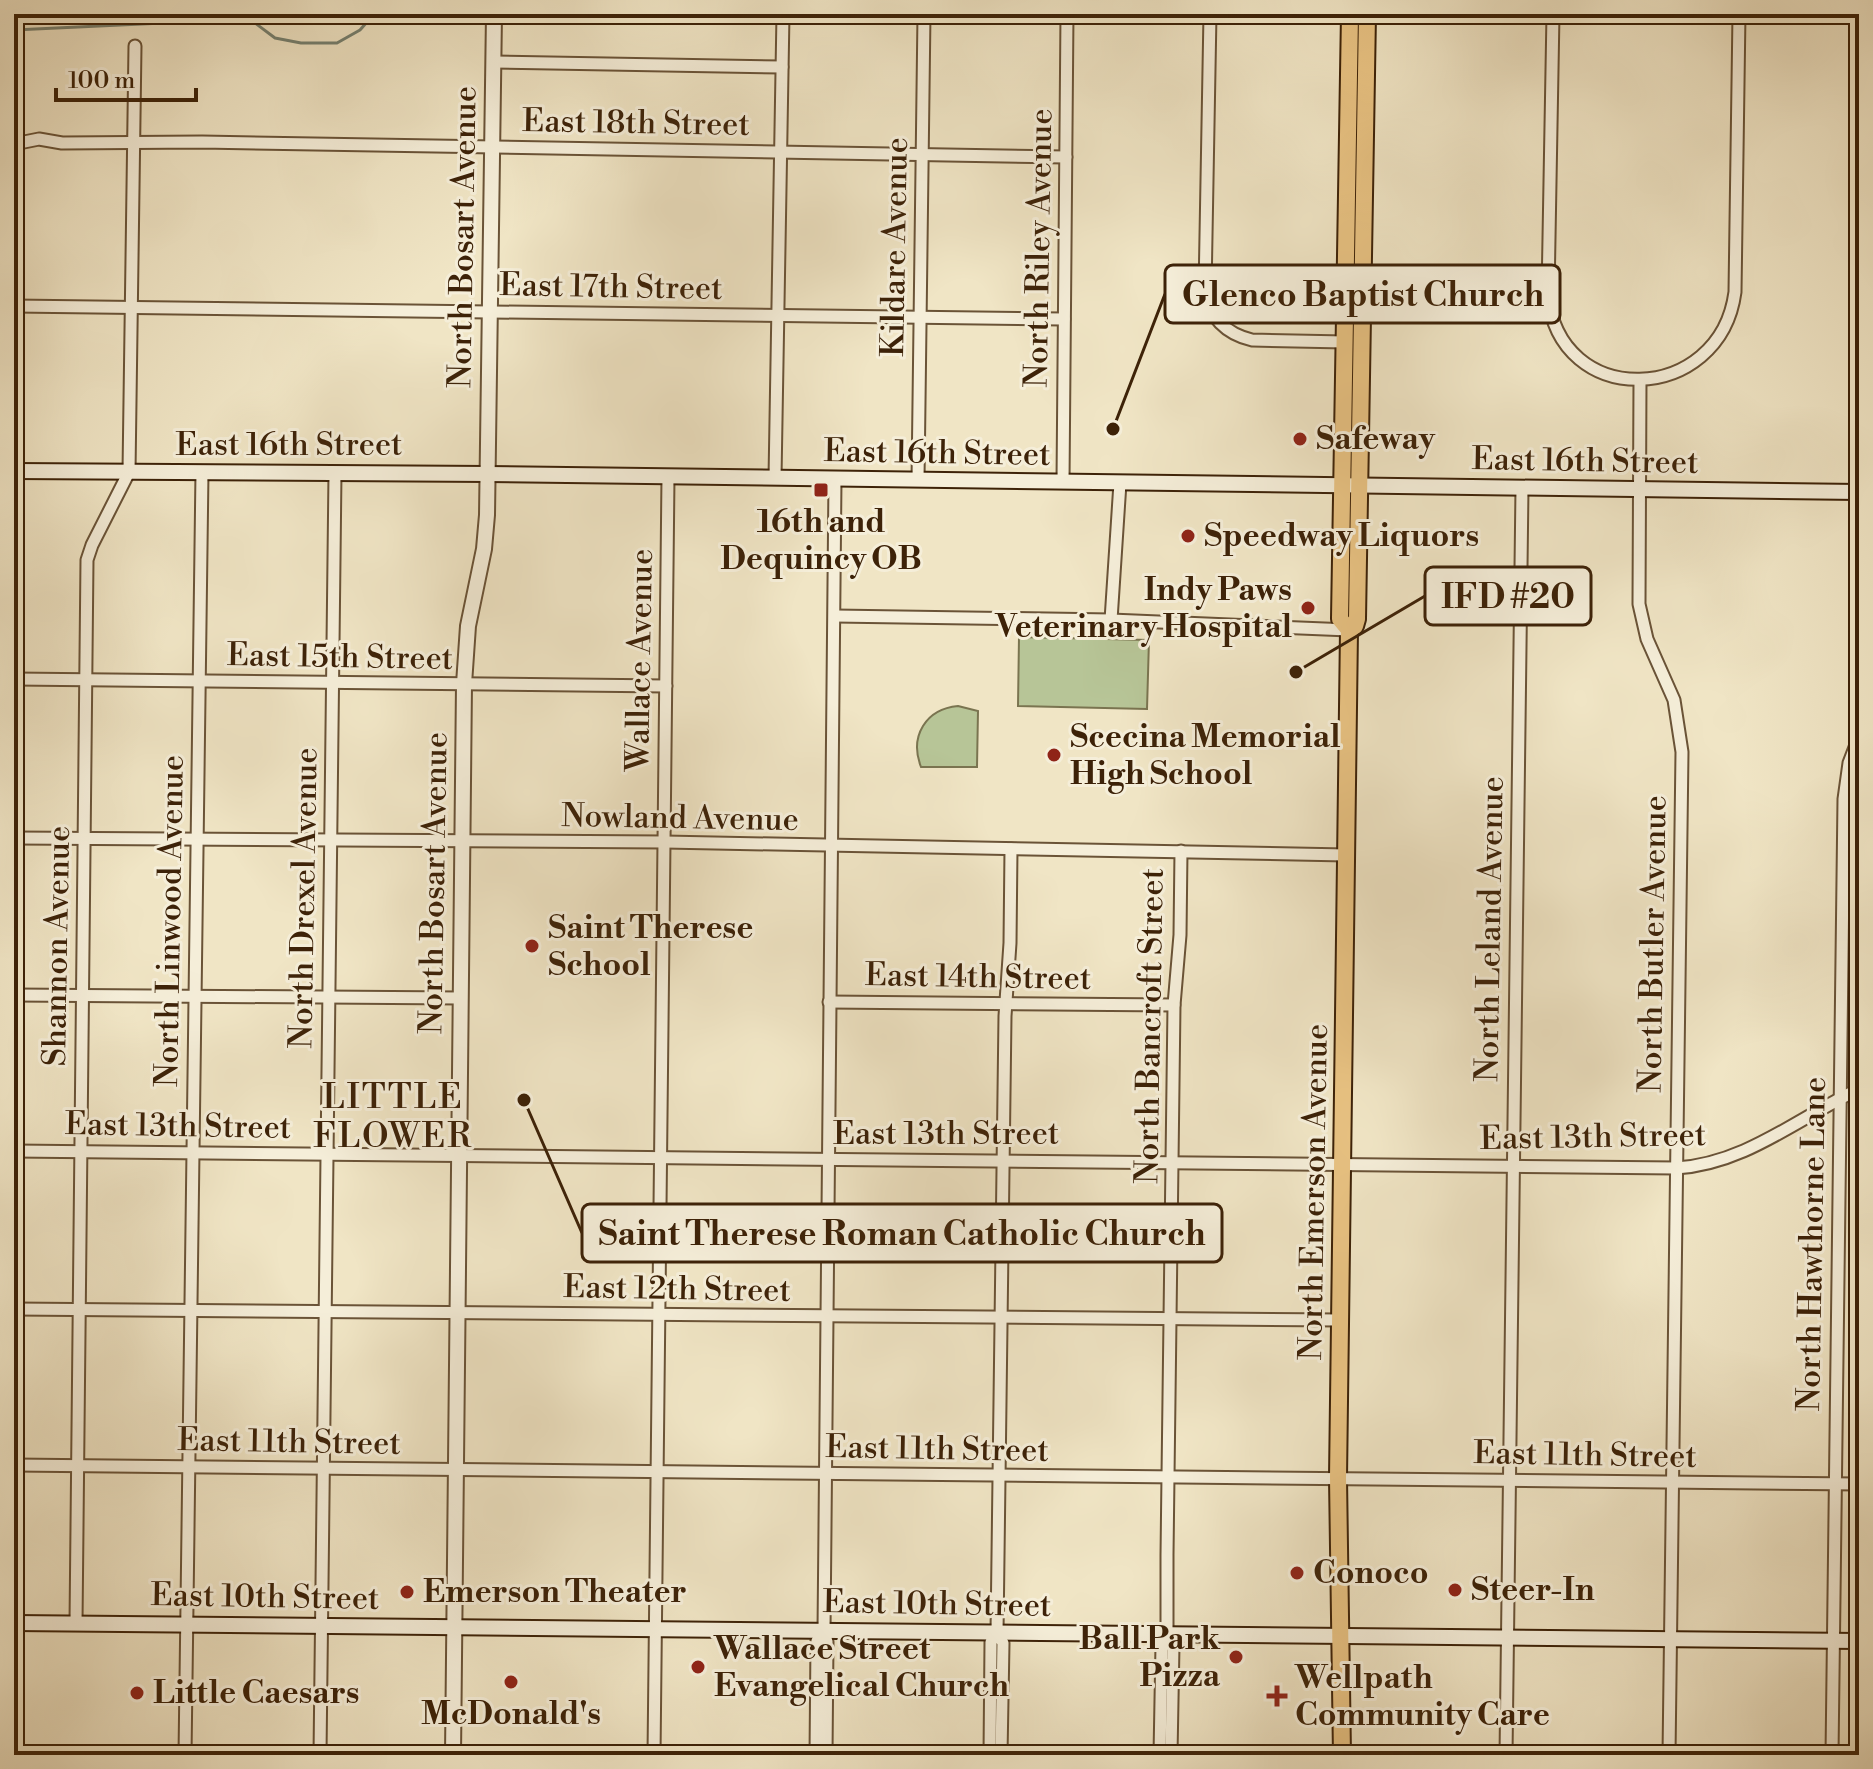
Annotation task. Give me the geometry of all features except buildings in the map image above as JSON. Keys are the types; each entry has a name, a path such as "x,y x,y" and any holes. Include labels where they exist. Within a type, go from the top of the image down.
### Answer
{"main road":[{"name":"North Bosart Avenue","path":"453,1755 464,684 468,626 486,531 494,14"},
{"name":"North Emerson Avenue","path":"1342,1755 1338,1478 1346,855 1349,630 1355,626 1357,619 1345,342 1350,14"},
{"name":"North Emerson Avenue","path":"1351,486 1367,14"},
{"name":"East 16th Street","path":"14,471 1859,492"},
{"name":"East 10th Street","path":"14,1623 1859,1641"}],"street":[{"path":"775,478 783,14"},
{"name":"Kildare Avenue","path":"918,480 924,14"},
{"name":"North Riley Avenue","path":"1063,482 1067,14"},
{"path":"1210,14 1205,291 1214,316 1237,336 1252,340 1345,342"},
{"path":"1553,14 1548,294 1552,316 1565,343 1583,362 1619,379 1640,381 1670,375 1697,360 1720,334 1731,310 1735,292 1739,14"},
{"path":"129,472 135,46"},
{"path":"494,62 782,67"},
{"name":"East 18th Street","path":"14,144 39,139 62,143 1066,157"},
{"name":"East 17th Street","path":"14,306 1064,319"},
{"name":"North Butler Avenue","path":"1640,381 1640,613 1650,648 1674,700 1682,744 1669,1755"},
{"name":"Shannon Avenue","path":"76,1623 88,555 129,472"},
{"name":"North Linwood Avenue","path":"185,1755 202,472"},
{"name":"North Drexel Avenue","path":"320,1755 335,473"},
{"name":"Wallace Avenue","path":"654,1755 668,477"},
{"path":"826,1755 827,1642 824,1631 835,479"},
{"path":"1111,620 1120,483"},
{"name":"North Leland Avenue","path":"1506,1755 1522,488"},
{"path":"835,616 1111,620 1349,630"},
{"name":"East 15th Street","path":"14,679 666,686"},
{"name":"North Hawthorne Lane","path":"1832,1755 1844,799 1849,763 1859,737"},
{"name":"Nowland Avenue","path":"14,838 665,842 1346,855"},
{"path":"1001,1755 1003,1643 997,1633 1003,1160 1011,849"},
{"name":"North Bancroft Street","path":"1160,1755 1162,1645 1167,1635 1174,1005 1180,935 1181,851"},
{"path":"14,995 460,998"},
{"name":"East 14th Street","path":"829,1002 1174,1005"},
{"name":"East 13th Street","path":"14,1151 1676,1168 1706,1165 1736,1155 1859,1089"},
{"name":"East 12th Street","path":"14,1309 1340,1320"},
{"name":"East 11th Street","path":"14,1465 1859,1484"},
{"path":"816,1755 817,1641 824,1631"},
{"path":"990,1755 991,1642 997,1633"},
{"name":"North Bancroft Street","path":"1167,1635 1173,1645 1171,1755"}],"green space":[{"path":"1019,637 1149,640 1147,709 1018,706"},
{"path":"958,706 978,711 977,767 921,767 917,745 923,726 937,712"}],"waterway":[{"path":"14,30 163,23 196,14"},
{"path":"243,14 275,38 301,43 337,43 360,30 374,14"}],"place":[{"name":"Glenco Baptist Church","path":"1113,429"},
{"name":"Safeway","path":"1300,439"},
{"name":"16th and Dequincy OB","path":"821,490"},
{"name":"Speedway Liquors","path":"1188,536"},
{"name":"Indy Paws Veterinary Hospital","path":"1308,608"},
{"name":"IFD #20","path":"1296,672"},
{"name":"Scecina Memorial High School","path":"1054,755"},
{"name":"Saint Therese School","path":"532,946"},
{"name":"Saint Therese Roman Catholic Church","path":"524,1100"},
{"name":"Conoco","path":"1297,1573"},
{"name":"Steer-In","path":"1455,1590"},
{"name":"Emerson Theater","path":"407,1592"},
{"name":"Ball Park Pizza","path":"1236,1657"},
{"name":"Wallace Street Evangelical Church","path":"698,1667"},
{"name":"McDonald's","path":"511,1682"},
{"name":"Little Caesars","path":"137,1693"},
{"name":"Wellpath Community Care","path":"1277,1696"}],"district":[{"name":"LITTLE FLOWER","path":"393,1118"}]}
